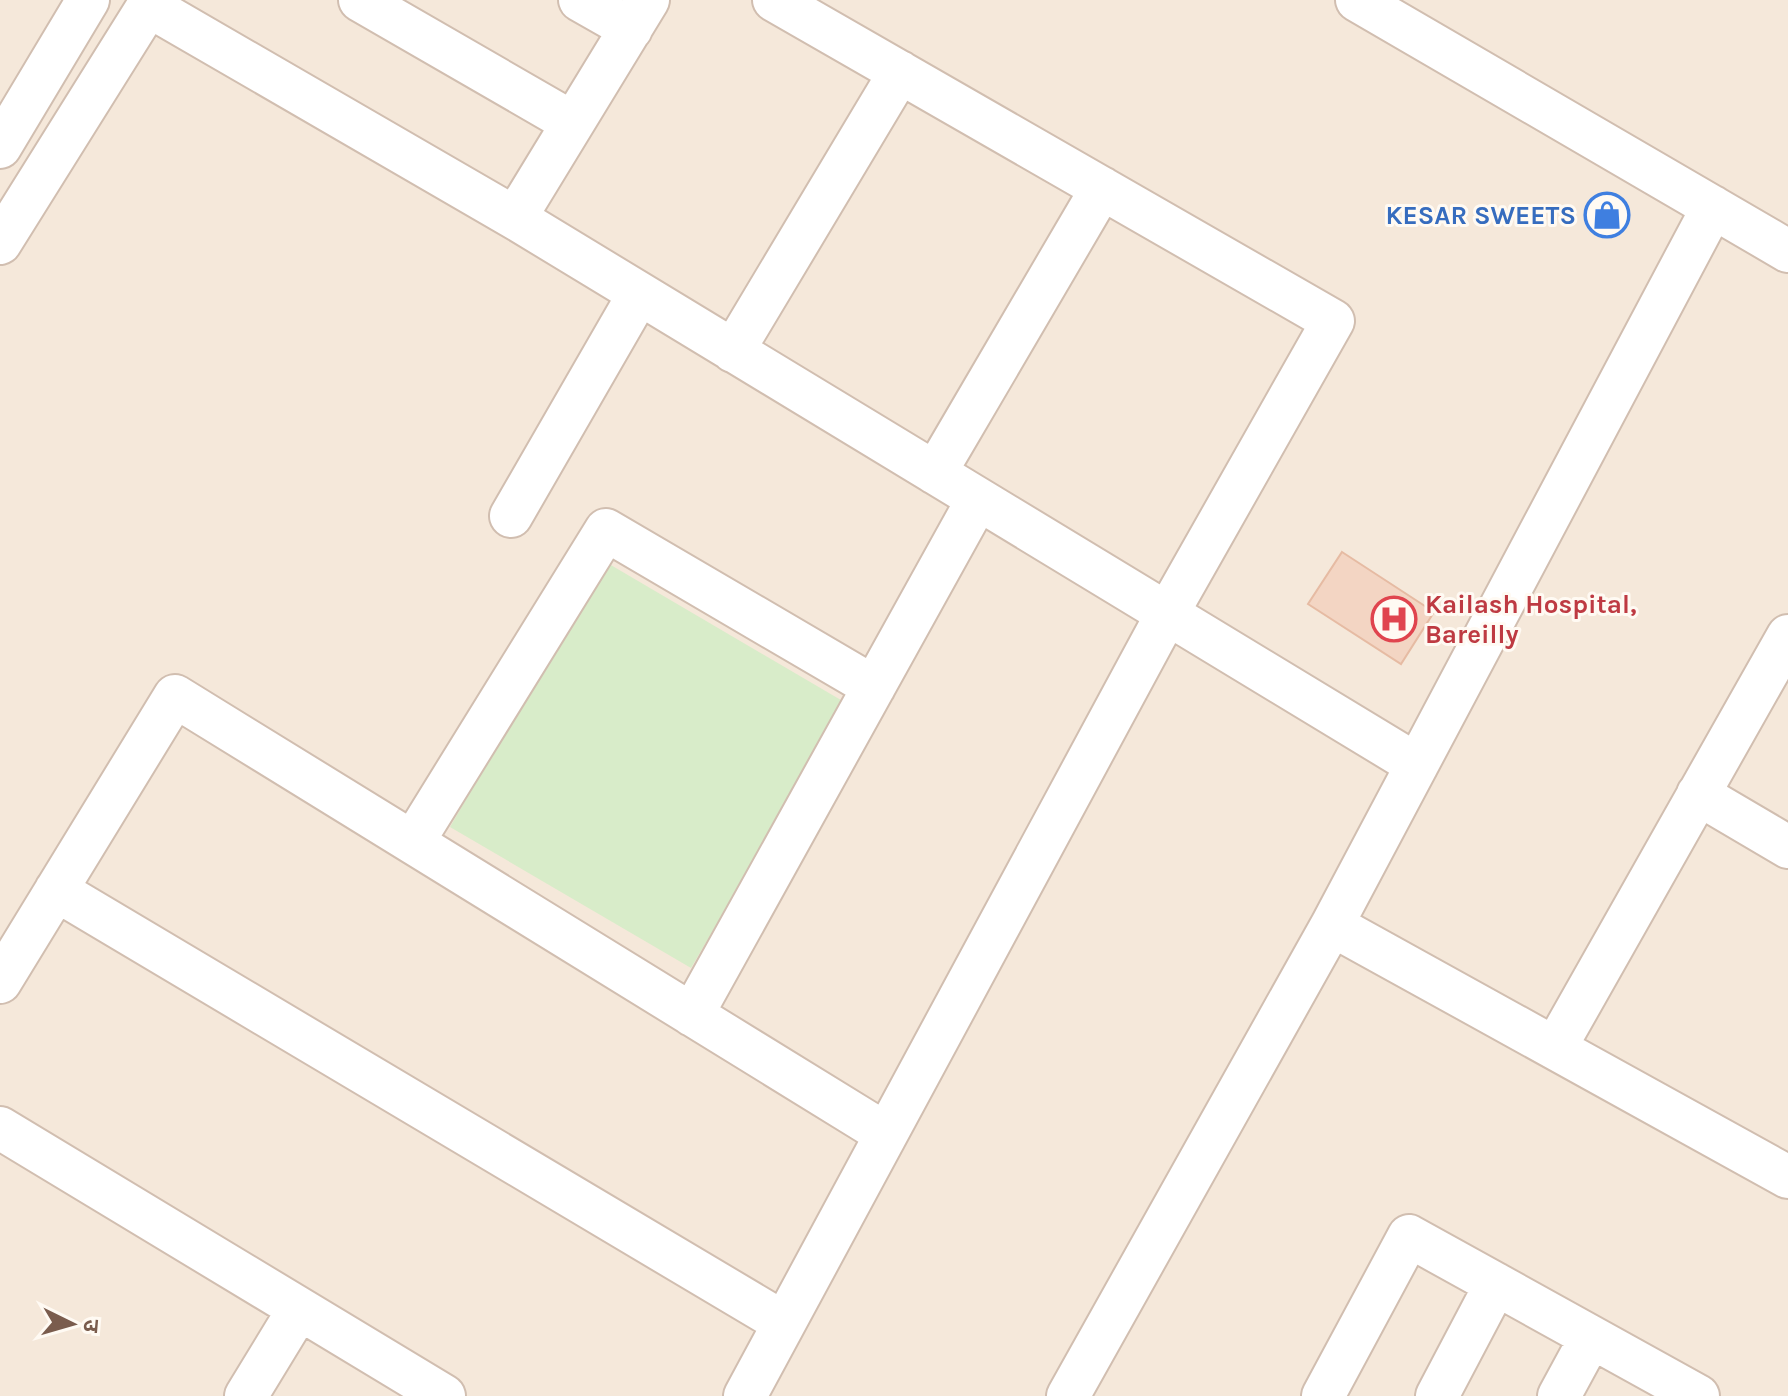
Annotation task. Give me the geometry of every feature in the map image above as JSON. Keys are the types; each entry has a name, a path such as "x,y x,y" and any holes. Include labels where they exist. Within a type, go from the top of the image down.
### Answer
{"street":[{"path":"0,147 88,0"},
{"path":"360,0 573,123"},
{"path":"515,218 639,14 580,0"},
{"path":"745,1396 1167,614 1333,321 774,0"},
{"path":"1362,1 1788,251"},
{"path":"0,243 150,3 515,218 1417,765"},
{"path":"733,351 900,72"},
{"path":"935,473 1102,188"},
{"path":"1068,1396 1332,925 1713,207"},
{"path":"511,516 639,294"},
{"path":"692,1015 978,499"},
{"path":"413,842 606,530 874,687"},
{"path":"1555,1048 1788,636"},
{"path":"0,982 175,696 886,1134"},
{"path":"1698,794 1788,847"},
{"path":"56,890 784,1323"},
{"path":"1332,925 1788,1177"},
{"path":"0,1128 444,1396"},
{"path":"1323,1396 1409,1236 1693,1395"},
{"path":"1437,1396 1496,1284"},
{"path":"246,1396 299,1309"},
{"path":"1559,1396 1591,1337"}],"shaded area":[{"path":"0,0 1788,0 1788,1396 0,1396"}],"green space":[{"path":"604,561 846,703 691,968 450,827"}],"building":[{"path":"1342,552 1434,612 1401,664 1308,604"}],"place":[{"name":"KESAR SWEETS","path":"1607,215"},
{"name":"Kailash Hospital, Bareilly","path":"1394,619"}]}
